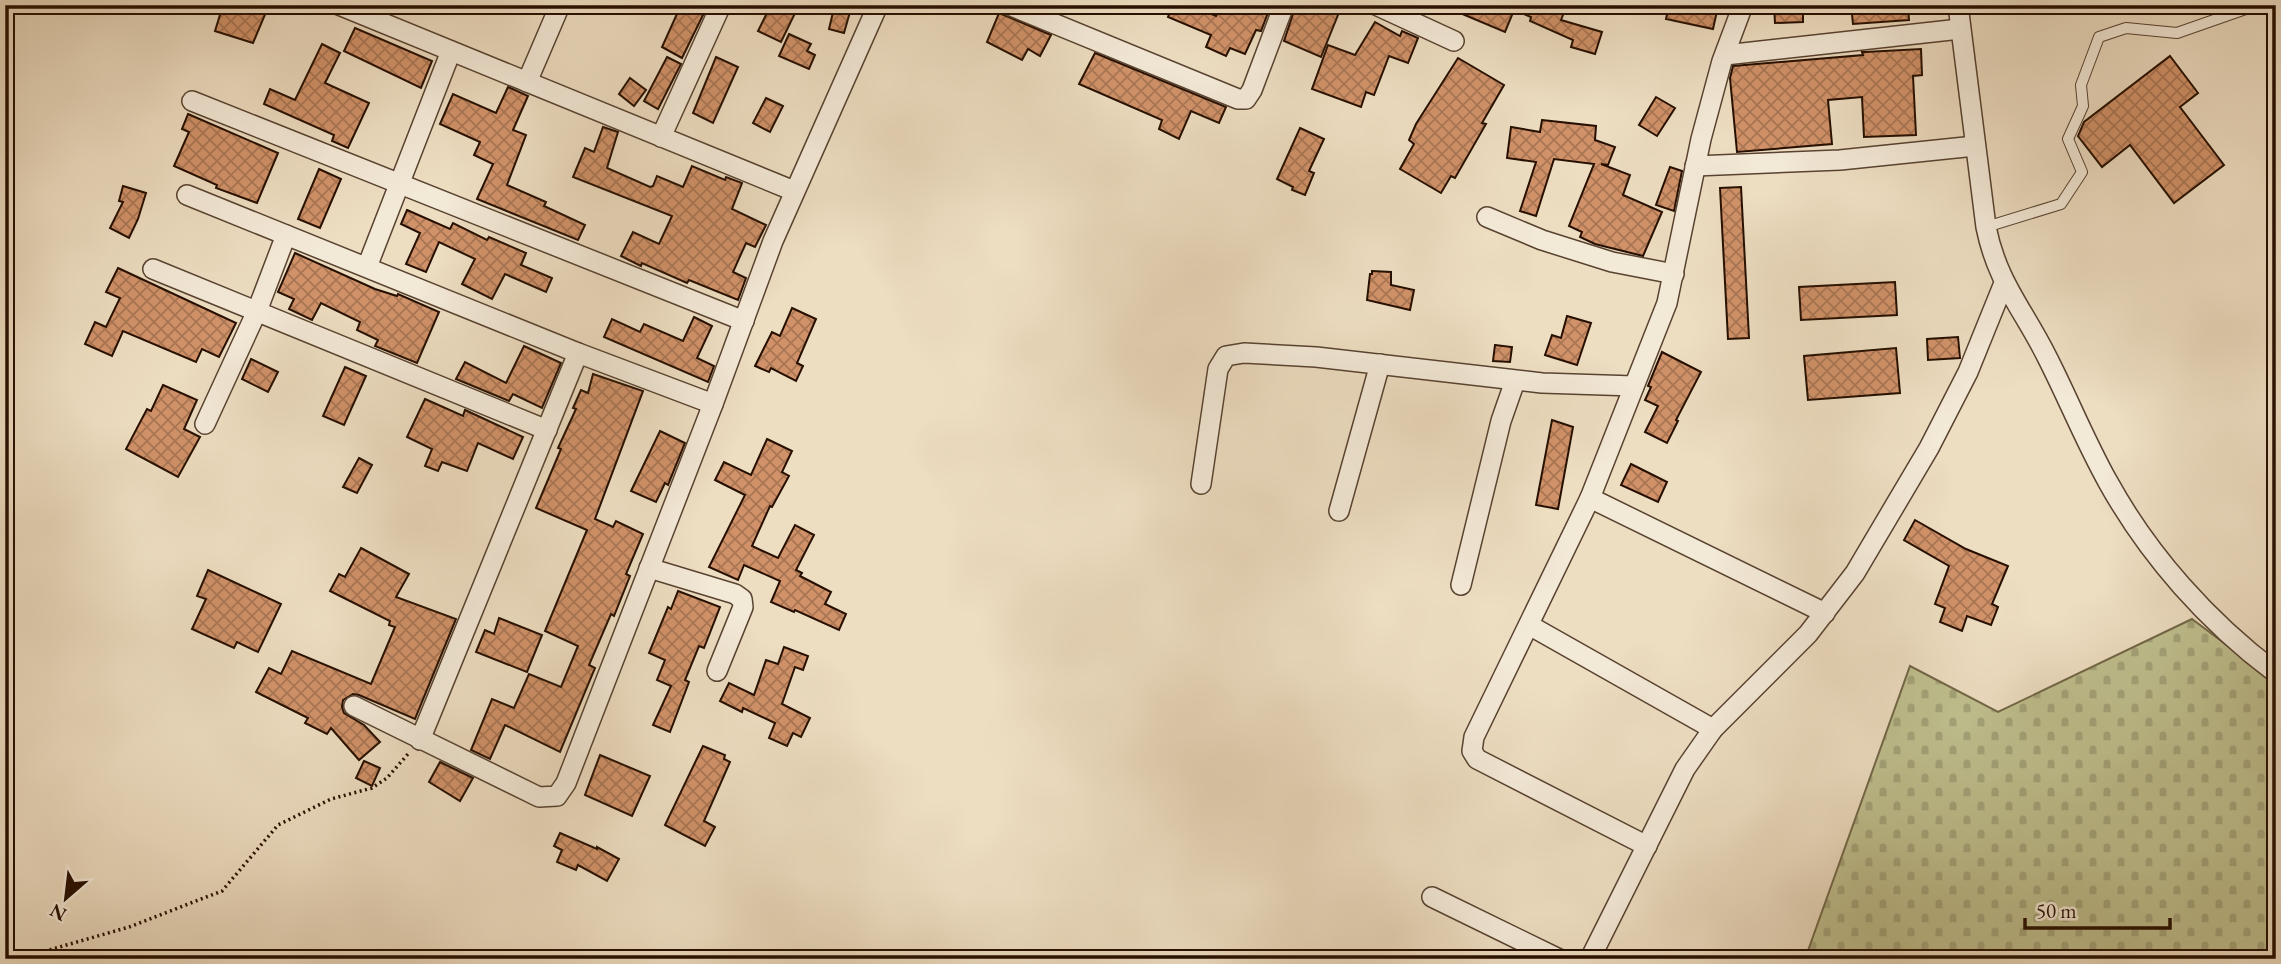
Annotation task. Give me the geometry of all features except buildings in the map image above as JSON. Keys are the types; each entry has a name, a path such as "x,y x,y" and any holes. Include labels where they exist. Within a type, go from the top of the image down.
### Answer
{"street":[{"path":"339,5 794,191"},
{"path":"527,82 560,5"},
{"path":"661,137 720,5"},
{"path":"354,706 539,797 556,796 566,783 713,404 755,286 794,191 878,5"},
{"path":"1009,5 1055,14 1238,99 1246,99 1252,90 1284,5"},
{"path":"1376,5 1454,41"},
{"path":"1647,846 1477,759 1472,751 1474,737 1590,498 1667,303 1710,103 1743,5"},
{"path":"1958,5 1986,227 1992,256 2004,283 2043,348 2107,480 2128,517 2156,556 2199,606 2276,673"},
{"path":"1725,55 1961,29"},
{"path":"367,267 451,51"},
{"path":"192,101 744,321"},
{"path":"1695,166 1840,160 1975,146"},
{"path":"187,195 578,353 713,404"},
{"path":"1487,217 1542,240 1612,262 1674,274"},
{"path":"205,424 257,310 286,235"},
{"path":"153,269 547,430"},
{"path":"1590,959 1685,769 1713,729 1808,634 1855,573 1929,448 1968,372 2004,283"},
{"path":"420,740 578,353"},
{"path":"1201,484 1218,369 1226,356 1244,353 1316,357 1515,381 1634,386"},
{"path":"1339,511 1380,364"},
{"path":"1461,585 1501,421 1515,381"},
{"path":"1590,498 1825,612"},
{"path":"649,568 735,594 742,599 743,607 717,671"},
{"path":"1529,625 1713,729"},
{"path":"1432,897 1559,959"}],"lane":[{"path":"1986,227 2061,204 2073,189 2082,172 2068,139 2083,106 2081,85 2099,37 2126,28 2177,33 2257,5"}],"path":[{"path":"18,959 129,927 222,891 278,825 331,799 372,788 387,778 420,740"}],"green space":[{"path":"2192,619 2276,682 2276,959 1805,959 1910,666 1998,712"}]}
